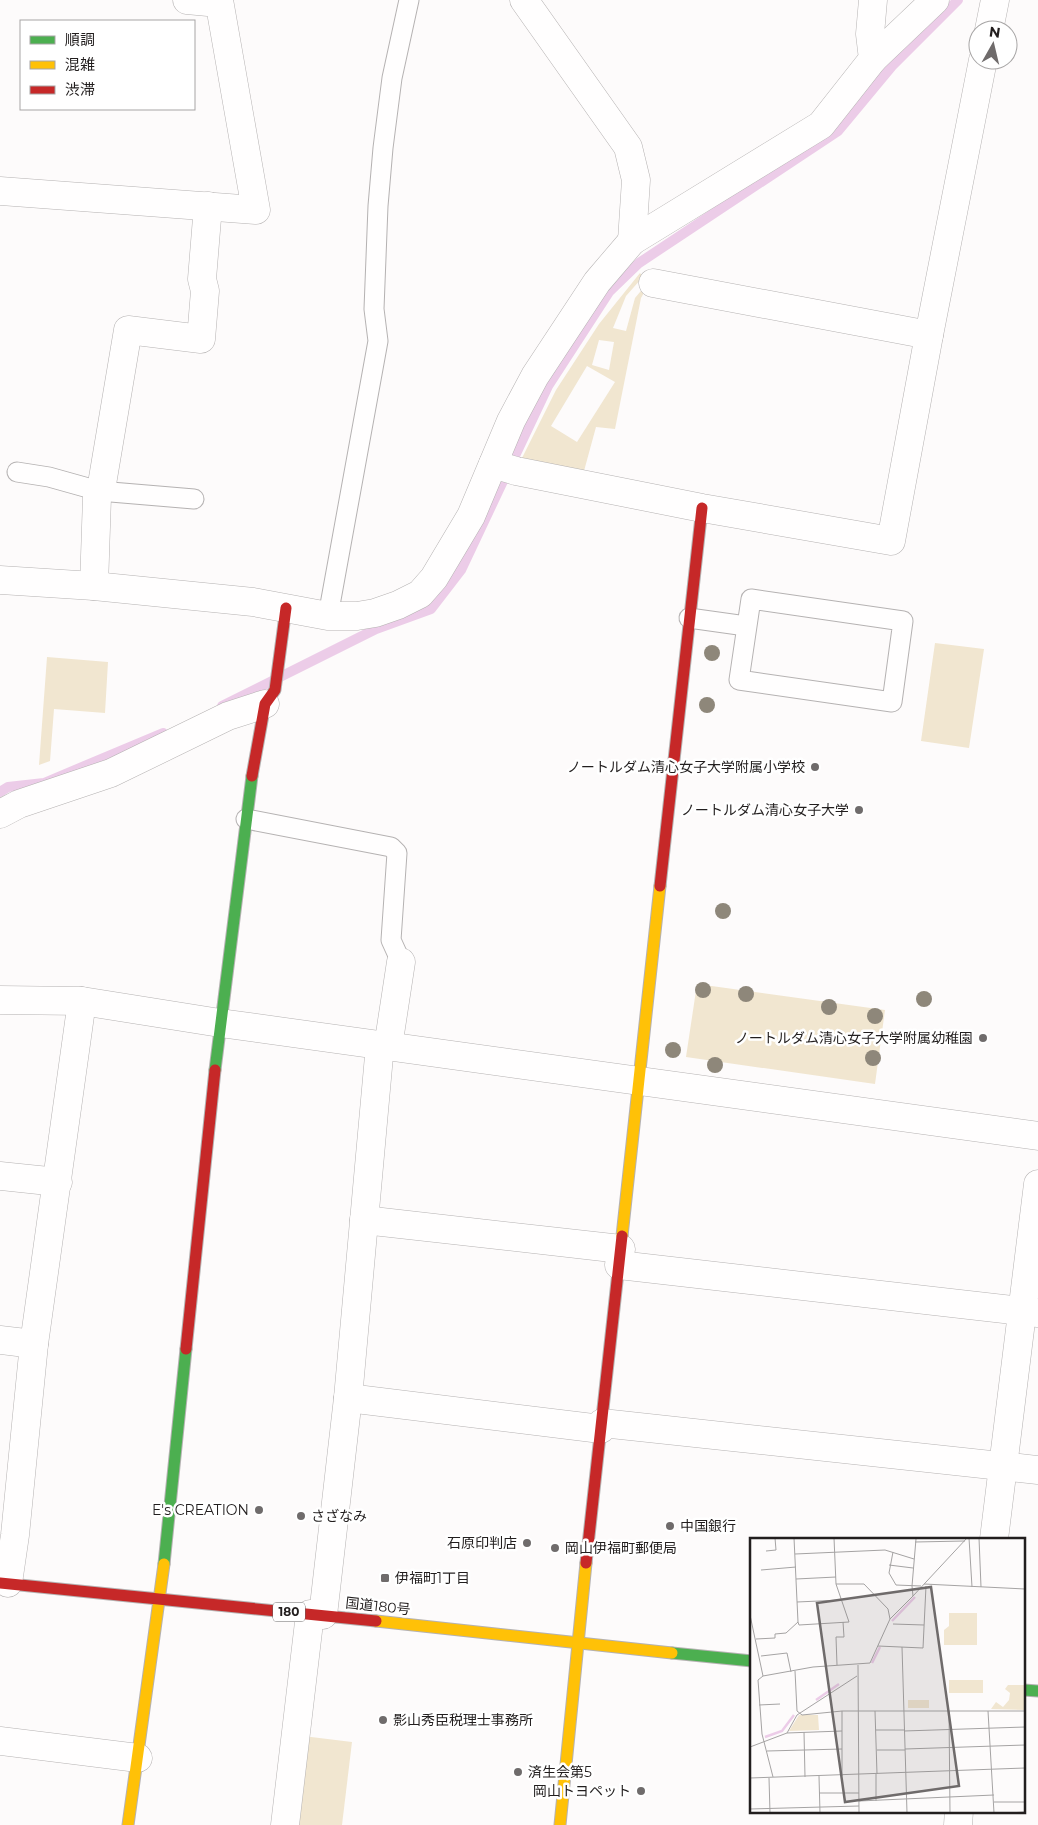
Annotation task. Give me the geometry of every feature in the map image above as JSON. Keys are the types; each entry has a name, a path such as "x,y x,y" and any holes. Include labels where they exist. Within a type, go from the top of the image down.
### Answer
{"main road":[{"path":"560,1825 601,1426 702,508"},
{"path":"128,1825 160,1599 220,1024 252,772 279,665 286,608"},
{"name":"国道180号","path":"4,1583 316,1614 750,1661"}],"street":[{"path":"0,191 256,210 219,1 187,0"},
{"path":"524,0 628,147 636,180 632,241"},
{"path":"873,0 870,34 873,59"},
{"path":"0,580 94,586 253,602 328,616 357,616 375,613 398,605 420,594 434,578 471,516 504,467 511,421 535,376 598,282 632,241 821,125 873,59 934,0"},
{"path":"991,20 995,0"},
{"path":"504,467 702,508 891,541 928,335 981,70"},
{"path":"94,586 97,497 100,490 128,330 201,339 205,291 202,278 208,206"},
{"path":"653,283 928,335"},
{"path":"0,814 20,804 111,773 270,697"},
{"path":"285,1825 348,1398 364,1220 384,1046 401,962"},
{"path":"0,1000 82,1001 220,1024 1038,1136"},
{"path":"4,1583 15,1535 34,1344 82,1001"},
{"path":"0,1176 58,1182"},
{"path":"994,1538 1003,1467 1030,1312 1038,1184"},
{"path":"364,1220 620,1257 1030,1312"},
{"path":"0,1340 34,1344"},
{"path":"348,1398 601,1426 1038,1470"},
{"path":"0,1741 138,1758"},
{"path":"958,1825 960,1812"}],"lane":[{"path":"328,616 378,341 374,310 378,206 383,148 392,78 409,0"},
{"path":"17,472 49,477 100,490 194,499"},
{"path":"751,599 903,621 892,702 739,680 746,626 751,599"},
{"path":"689,618 746,626"},
{"path":"246,819 391,847 397,853 391,940 401,962"}],"shaded area":[{"path":"640,273 649,284 641,298 615,429 596,427 584,471 522,458 556,390 599,324","holes":["641,279 645,286 635,298 626,331 613,328 626,296","599,340 614,342 609,370 592,365","587,366 615,382 577,442 551,426"]},
{"path":"935,643 984,649 969,748 921,741"},
{"path":"47,657 108,662 105,713 54,709 50,761 39,765"},
{"path":"697,984 885,1010 875,1084 686,1057"},
{"path":"303,1736 352,1742 342,1825 292,1825"}],"waterway":[{"path":"222,706 376,629 431,609 461,570 548,386 609,292 639,263 838,131 892,66 958,0"},
{"path":"0,792 8,787 44,783 163,733"}],"traffic: fast":[{"path":"215,1070 252,776"},
{"path":"164,1564 186,1349"},
{"path":"672,1653 750,1661"},
{"path":"1026,1690 1038,1691"}],"traffic: slow":[{"path":"622,1236 660,886"},
{"path":"560,1825 586,1563"},
{"path":"128,1825 164,1564"},
{"path":"376,1621 672,1653"}],"traffic: jam":[{"path":"660,886 702,508"},
{"path":"252,776 265,704 275,690 286,608"},
{"path":"186,1349 215,1070"},
{"path":"586,1563 622,1236"},
{"path":"0,1583 376,1621"}],"place":[{"name":"ノートルダム清心女子大学附属小学校","path":"815,767"},
{"name":"ノートルダム清心女子大学","path":"859,810"},
{"name":"ノートルダム清心女子大学附属幼稚園","path":"983,1038"},
{"name":"E's CREATION","path":"259,1510"},
{"name":"さざなみ","path":"301,1516"},
{"name":"中国銀行","path":"670,1526"},
{"name":"石原印判店","path":"527,1543"},
{"name":"岡山伊福町郵便局","path":"555,1548"},
{"name":"伊福町1丁目","path":"385,1578"},
{"name":"影山秀臣税理士事務所","path":"383,1720"},
{"name":"済生会第5","path":"518,1772"},
{"name":"岡山トヨペット","path":"641,1791"}]}
